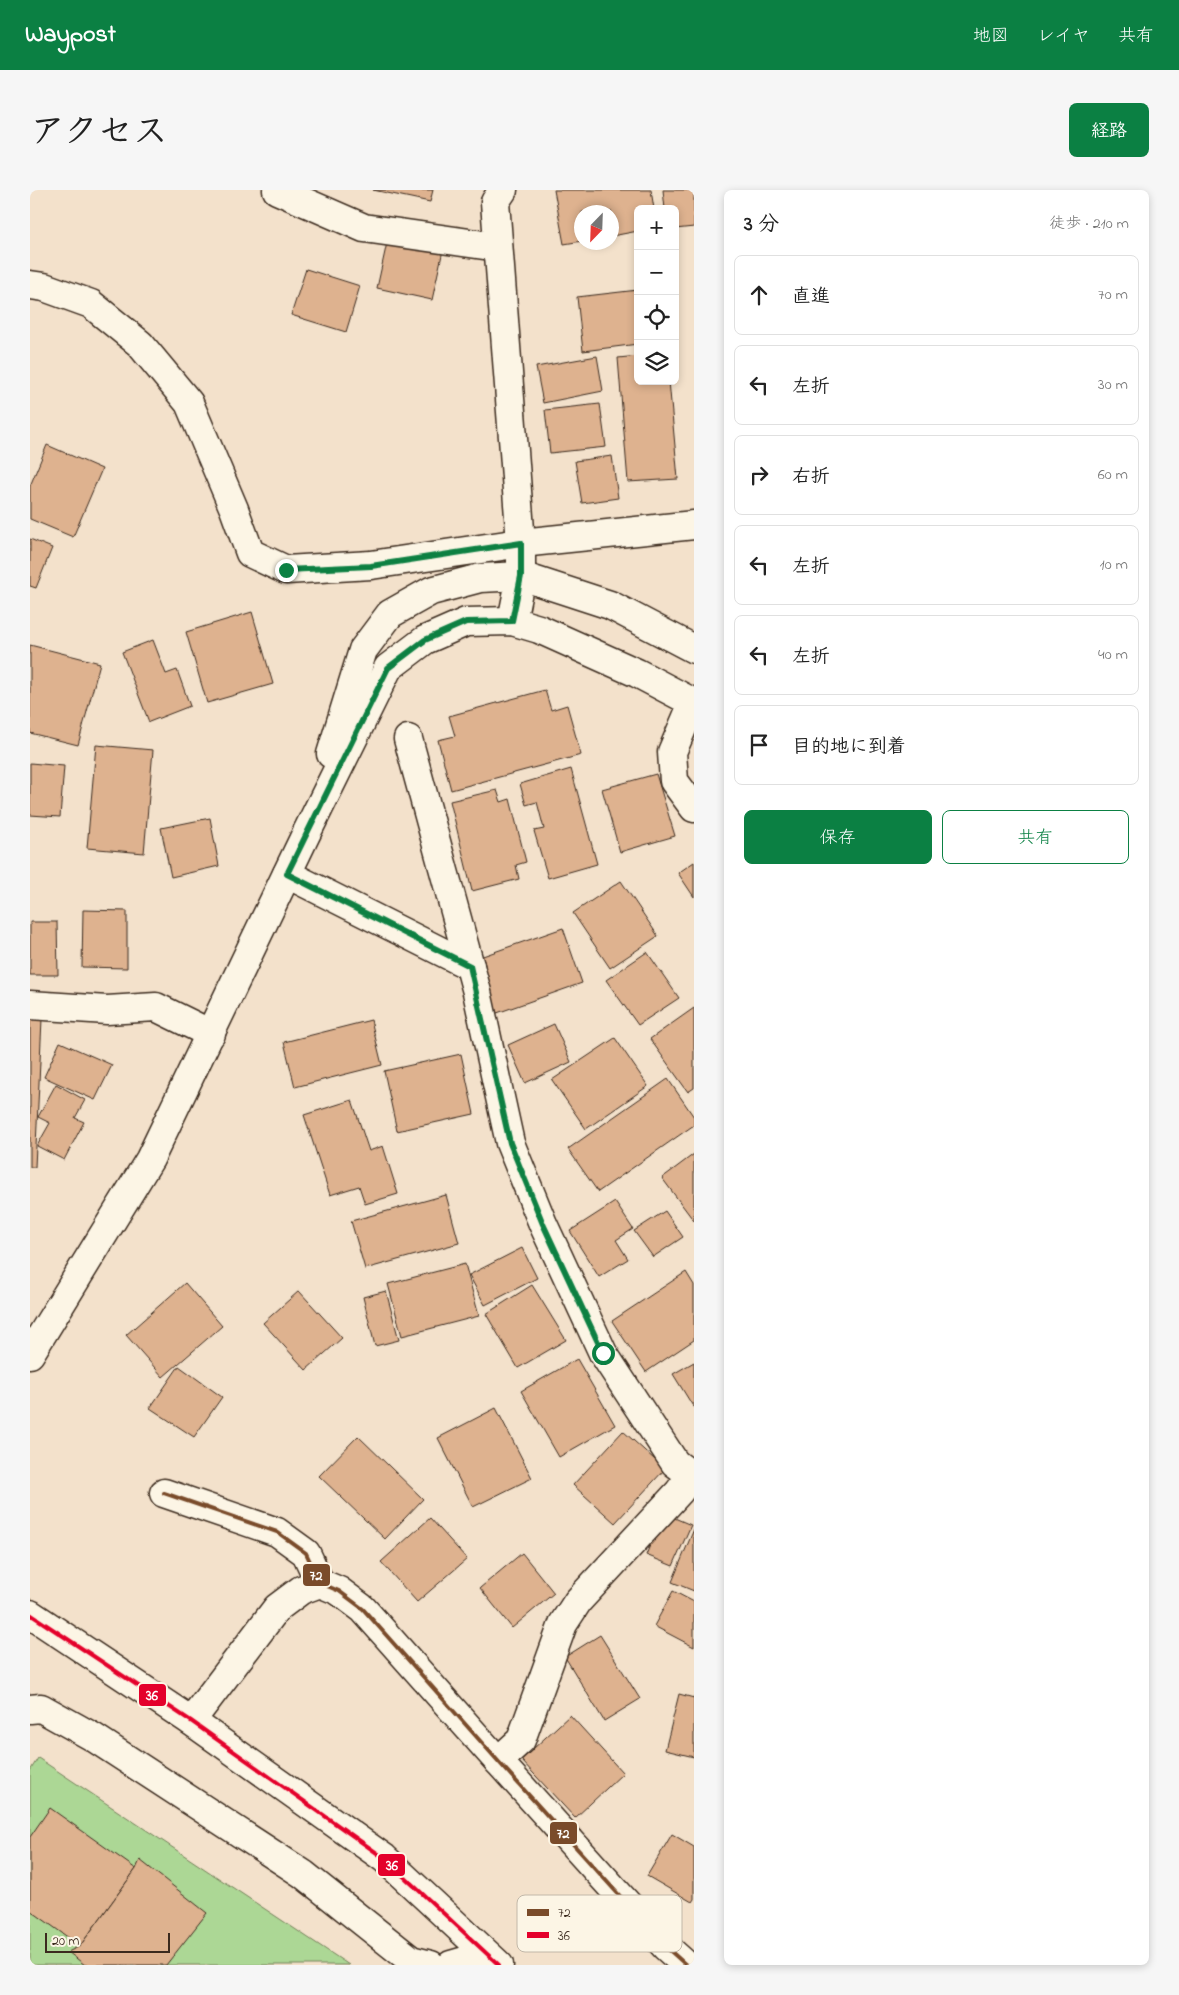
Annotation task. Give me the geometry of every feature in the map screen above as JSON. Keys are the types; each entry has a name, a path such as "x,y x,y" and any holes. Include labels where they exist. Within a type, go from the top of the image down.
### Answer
{"street":[{"path":"277,190 364,228 498,247"},
{"path":"503,190 495,202 521,543 521,576 512,621"},
{"path":"30,285 44,286 91,304 140,344 189,403 234,509 250,553 286,570 371,566 521,543 694,525"},
{"path":"306,834 363,650 390,614 430,591 480,578 521,576 610,605 694,649"},
{"path":"30,1354 150,1159 388,668 425,640 466,622 512,621 539,629 637,673 694,703 672,752 674,781 694,808"},
{"path":"408,739 470,966 510,1143 543,1224 603,1353 675,1463 693,1477 578,1601 563,1624 520,1740 498,1761"},
{"path":"287,874 470,966"},
{"path":"30,1005 107,1010 156,1007 210,1034"},
{"path":"164,1493 278,1532 306,1553 320,1583 339,1591 363,1608 619,1895"},
{"path":"191,1721 276,1608 301,1590 320,1583"},
{"path":"30,1614 191,1721 384,1858 491,1957"},
{"path":"30,1709 41,1708 93,1737 303,1874 411,1960 431,1965"},
{"path":"672,1952 686,1965"},
{"path":"451,1965 491,1957"}],"green space":[{"path":"38,1758 349,1965 30,1965 30,1771"}],"building":[{"path":"373,190 433,190 430,202"},
{"path":"554,190 651,190 653,205 634,205 634,232 619,235 619,205 574,205 574,242 564,244"},
{"path":"663,190 694,190 694,227 679,229 679,205 665,205"},
{"path":"388,238 443,250 432,300 377,288"},
{"path":"306,269 360,286 346,332 291,315"},
{"path":"634,290 634,345 583,351 577,297"},
{"path":"597,356 603,391 543,403 536,367"},
{"path":"634,356 634,385 669,385 678,479 628,482 618,358"},
{"path":"600,404 606,447 550,453 545,410"},
{"path":"47,445 102,469 73,537 30,519 30,486"},
{"path":"612,456 618,498 582,503 575,461"},
{"path":"30,539 52,548 36,588 30,586"},
{"path":"252,612 273,684 207,703 186,632"},
{"path":"153,640 166,674 177,670 190,706 149,722 122,652"},
{"path":"30,645 100,663 78,745 30,733"},
{"path":"545,690 551,710 567,705 581,755 451,790 438,740 455,736 449,716"},
{"path":"96,745 153,750 144,853 87,848"},
{"path":"30,763 64,766 60,817 30,815"},
{"path":"571,769 597,864 548,878 534,831 544,829 537,802 526,805 520,784"},
{"path":"656,774 675,836 620,852 602,789"},
{"path":"497,790 501,802 510,799 526,862 516,865 519,879 472,891 450,801"},
{"path":"210,818 219,866 171,877 161,828"},
{"path":"694,862 694,897 678,873"},
{"path":"621,881 658,936 610,968 573,913"},
{"path":"83,910 127,911 127,968 82,967"},
{"path":"30,922 57,922 58,975 30,975"},
{"path":"563,928 582,983 497,1013 477,958"},
{"path":"647,952 679,998 638,1025 606,980"},
{"path":"694,1008 694,1088 688,1092 650,1039"},
{"path":"30,1018 42,1019 35,1167 30,1167"},
{"path":"371,1020 382,1065 295,1087 284,1042"},
{"path":"554,1024 571,1062 525,1083 508,1045"},
{"path":"615,1038 648,1086 586,1129 552,1080"},
{"path":"60,1042 112,1065 95,1100 44,1077"},
{"path":"461,1054 474,1114 397,1131 384,1071"},
{"path":"668,1079 694,1117 694,1125 598,1192 568,1149"},
{"path":"56,1084 85,1100 75,1118 84,1122 64,1160 37,1146 50,1123 38,1117"},
{"path":"352,1100 369,1151 383,1146 398,1194 365,1204 359,1186 330,1195 304,1115"},
{"path":"694,1154 694,1221 662,1178"},
{"path":"446,1195 459,1243 365,1269 351,1221"},
{"path":"615,1202 633,1229 616,1240 628,1259 599,1277 570,1231"},
{"path":"665,1211 683,1237 653,1257 634,1231"},
{"path":"522,1248 537,1278 485,1305 469,1275"},
{"path":"465,1264 479,1316 402,1336 388,1284"},
{"path":"686,1272 694,1285 694,1340 646,1372 612,1321"},
{"path":"185,1283 222,1326 163,1377 126,1335"},
{"path":"532,1285 566,1340 518,1368 486,1314"},
{"path":"299,1291 342,1338 306,1370 263,1323"},
{"path":"386,1291 399,1340 375,1346 363,1297"},
{"path":"577,1359 615,1425 559,1457 521,1391"},
{"path":"694,1362 694,1408 673,1374"},
{"path":"179,1366 222,1397 194,1437 150,1408"},
{"path":"496,1408 532,1478 473,1507 438,1438"},
{"path":"623,1431 665,1469 615,1523 573,1485"},
{"path":"358,1436 423,1499 385,1539 319,1476"},
{"path":"663,1513 691,1525 673,1566 646,1555"},
{"path":"430,1518 467,1559 417,1602 381,1562"},
{"path":"694,1529 694,1591 672,1582"},
{"path":"522,1553 554,1593 512,1628 480,1588"},
{"path":"673,1591 694,1602 694,1647 654,1626"},
{"path":"600,1635 640,1699 604,1721 565,1657"},
{"path":"679,1694 694,1698 694,1757 665,1750"},
{"path":"570,1715 623,1773 575,1818 521,1760"},
{"path":"50,1808 136,1869 80,1946 30,1910 30,1837"},
{"path":"672,1834 694,1847 694,1899 692,1902 647,1876"},
{"path":"140,1860 207,1913 166,1965 85,1965 68,1952 80,1946 136,1869"}],"transit line":[{"name":"72","path":"164,1493 277,1532 306,1553 320,1583 339,1591 363,1609 619,1895"},
{"name":"36","path":"30,1614 191,1721 384,1858 499,1965"},
{"name":"72","path":"672,1952 686,1965"}],"route":[{"path":"286,570 371,566 521,543 521,576 512,621 466,622 425,640 388,668 287,874 470,966 510,1143 543,1224 603,1353"}]}
